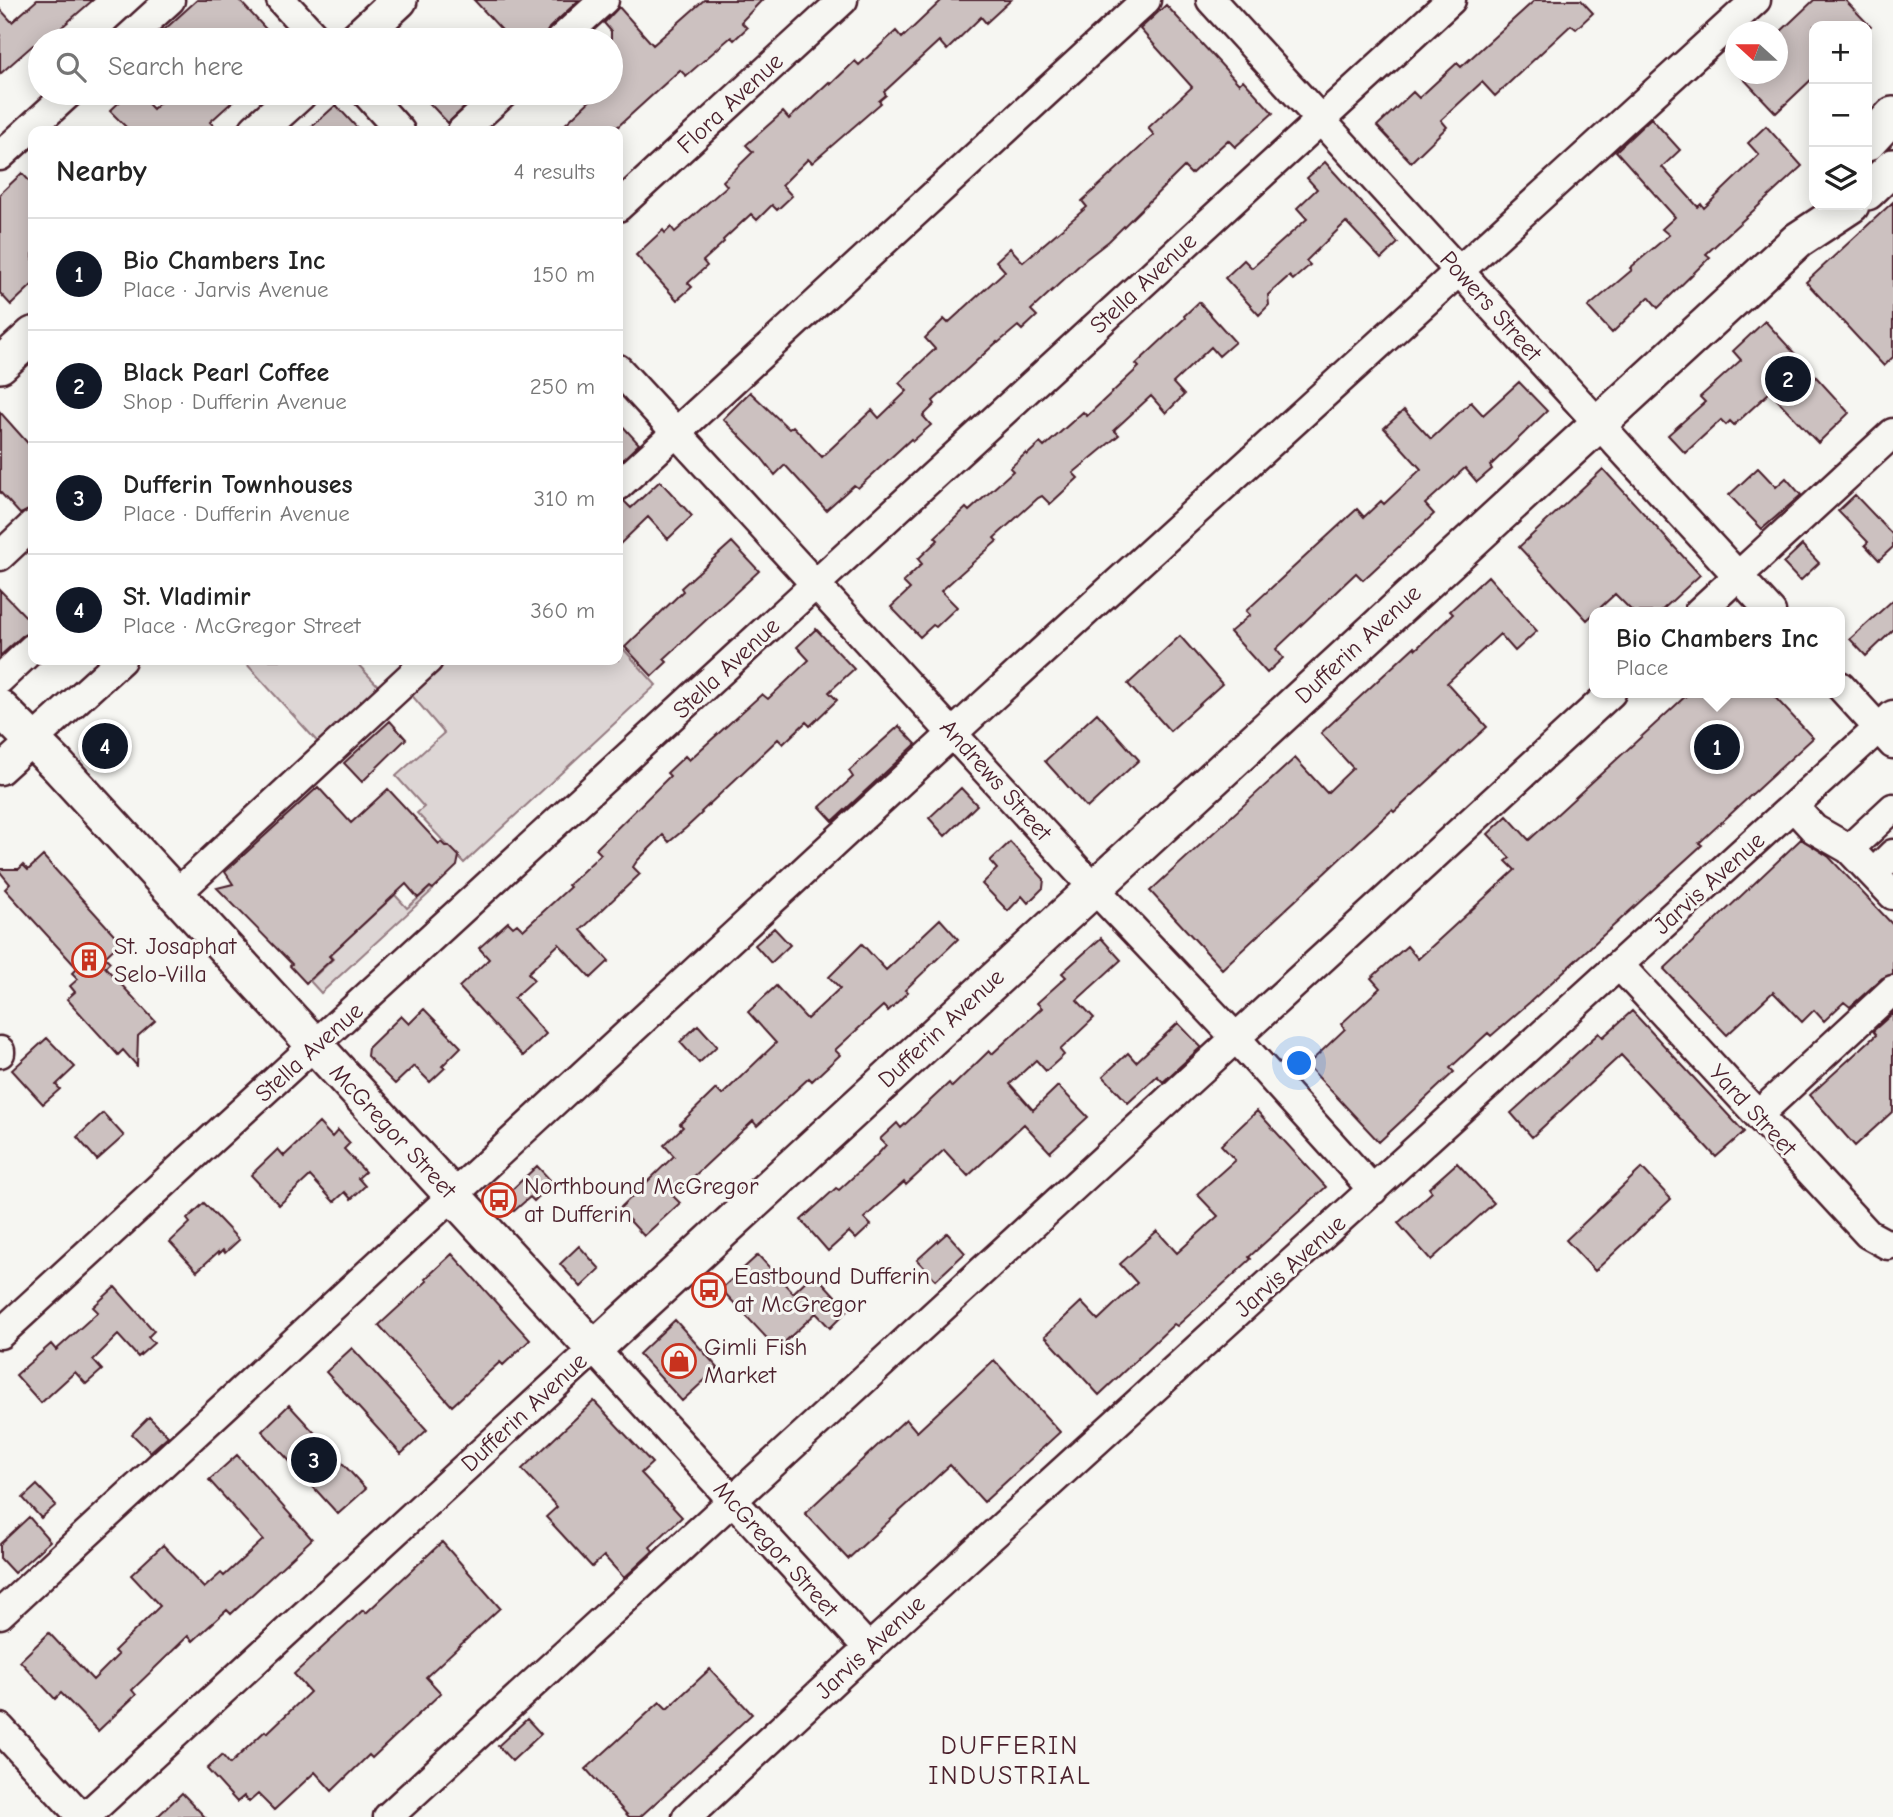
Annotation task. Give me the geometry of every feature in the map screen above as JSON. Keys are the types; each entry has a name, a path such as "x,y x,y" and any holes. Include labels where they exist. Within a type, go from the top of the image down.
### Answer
{"main road":[{"path":"369,28 399,0"},
{"path":"263,126 286,105"},
{"path":"1872,138 1893,115"},
{"path":"1872,187 1893,167"},
{"name":"Dufferin Avenue","path":"1798,240 1815,210"},
{"name":"Dufferin Avenue","path":"594,1349 1798,240 1843,210"},
{"path":"0,365 28,340"},
{"name":"McGregor Street","path":"0,708 33,740 594,1349"}],"street":[{"path":"139,28 170,0"},
{"path":"281,0 307,28"},
{"path":"574,28 604,0"},
{"name":"Flora Avenue","path":"623,202 843,0"},
{"path":"623,481 1146,0"},
{"name":"Powers Street","path":"1211,0 1766,607"},
{"name":"Stella Avenue","path":"0,1334 1451,0"},
{"path":"0,1614 953,733 1756,0"},
{"path":"33,126 56,105"},
{"path":"377,105 396,126"},
{"path":"468,126 491,105"},
{"path":"0,156 28,130"},
{"name":"Andrews Street","path":"623,375 1373,1190"},
{"path":"1704,607 1893,433"},
{"path":"0,556 28,530"},
{"path":"0,679 28,653"},
{"path":"0,770 116,665"},
{"path":"175,895 424,665"},
{"path":"1845,691 1888,729"},
{"path":"388,1817 1606,698"},
{"name":"Jarvis Avenue","path":"687,1817 1793,806 1888,729"},
{"path":"1793,806 1814,829 1883,864 1893,895"},
{"path":"1849,849 1893,808"},
{"name":"Yard Street","path":"1619,965 1868,1234 1888,1245 1893,1243"},
{"path":"1758,1115 1893,990"},
{"name":"McGregor Street","path":"594,1349 869,1649"},
{"name":"Dufferin Avenue","path":"83,1817 594,1349"},
{"path":"0,1728 83,1817"}],"shaded area":[{"path":"623,649 656,685 464,863 417,813 424,807 396,776 444,733 409,692 439,665 623,665"},
{"path":"248,665 359,665 383,691 323,748"},
{"path":"430,888 433,890 321,993 310,981 333,959 330,955 395,895 407,908"}],"building":[{"path":"37,0 93,0 61,28 28,28 28,49 0,74 0,9 12,22"},
{"path":"197,0 239,0 265,28 166,28"},
{"path":"474,0 579,0 549,28 500,28"},
{"path":"704,0 762,0 741,22 747,28 734,40 731,37 686,76 680,70 618,126 563,126 585,105 623,105 623,28 608,28 604,23 619,7 653,45"},
{"path":"942,0 1011,0 986,23 981,17 947,50 939,41 884,92 886,95 879,101 881,103 812,163 808,159 782,185 792,196 777,210 772,205 757,220 751,214 723,240 724,242 703,261 707,266 688,283 692,287 677,300 636,255 663,230 665,233 671,227 675,232 727,186 723,181 753,152 746,145 783,112 789,119 829,82 831,84 855,61 859,65 896,31 902,38"},
{"path":"1535,0 1581,0 1593,13 1576,29 1571,25 1495,96 1482,82 1441,120 1447,127 1411,162 1377,126 1413,92 1419,98 1457,63 1461,67"},
{"path":"1814,0 1845,0 1865,21 1809,21 1809,82 1776,113 1748,84 1788,84 1788,25"},
{"path":"1166,5 1239,84 1243,80 1273,113 1235,147 1228,140 1191,174 1184,167 1109,241 1031,310 1037,316 1022,330 1018,326 997,342 933,401 935,404 923,416 931,425 913,441 911,439 858,488 854,485 826,510 785,465 775,475 723,419 750,392 789,429 793,426 822,457 872,410 879,418 907,391 899,383 935,349 925,338 944,319 948,323 1005,271 996,261 1010,248 1023,262 1087,207 1082,201 1154,135 1148,128 1192,87 1140,29"},
{"path":"116,105 149,105 153,109 157,105 229,105 210,122 214,126 125,126 110,111"},
{"path":"336,105 355,126 313,126"},
{"path":"431,105 467,105 448,123"},
{"path":"1651,118 1680,150 1662,167 1698,207 1701,204 1704,208 1759,155 1748,143 1766,126 1802,166 1706,254 1710,257 1658,308 1649,297 1612,333 1588,307 1669,235 1662,229 1675,217 1616,151"},
{"path":"1325,162 1398,243 1381,259 1346,222 1306,261 1310,265 1293,280 1289,276 1268,295 1269,305 1259,315 1225,278 1244,260 1252,268 1307,219 1297,208 1317,189 1307,178"},
{"path":"22,173 28,180 28,289 11,305 0,293 0,194"},
{"path":"1893,202 1893,357 1884,366 1806,282"},
{"path":"1199,302 1235,342 1219,356 1211,347 1173,383 1184,395 1166,413 1151,396 1114,430 1119,435 1073,473 1078,478 1050,504 1042,496 1038,498 994,538 997,541 941,591 957,607 936,627 933,625 920,637 891,607 910,589 903,582 922,564 918,559 938,540 935,537 966,508 969,511 1013,471 1010,468 1026,453 1027,455 1040,443 1044,447 1083,412 1087,416 1139,367 1136,364"},
{"path":"1765,321 1849,413 1818,443 1770,392 1734,425 1730,421 1726,425 1721,420 1685,453 1668,435 1705,402 1700,397 1741,360 1733,351"},
{"path":"1519,382 1547,411 1477,482 1465,468 1425,504 1434,514 1363,580 1356,573 1276,649 1283,658 1267,673 1230,632 1250,615 1246,611 1357,509 1364,517 1381,501 1384,504 1421,469 1384,428 1404,410 1431,439 1471,402 1483,415"},
{"path":"0,412 28,443 28,511 20,514 0,492"},
{"path":"623,426 639,444 623,459"},
{"path":"1758,468 1776,487 1786,478 1801,495 1762,529 1729,495"},
{"path":"1603,469 1700,575 1665,607 1628,607 1615,594 1601,607 1589,607 1587,620 1519,547"},
{"path":"660,481 692,516 668,539 648,517 623,541 623,501 631,508"},
{"path":"1855,495 1893,535 1893,547 1879,560 1865,545 1868,542 1838,511"},
{"path":"732,542 759,571 664,659 667,662 652,676 625,647 683,591 681,588"},
{"path":"1802,545 1819,563 1800,581 1783,563"},
{"path":"1488,576 1537,631 1515,651 1500,634 1447,683 1487,727 1394,812 1392,810 1222,969 1150,891 1295,758 1327,793 1353,768 1321,733 1414,647 1416,649 1453,614 1450,611"},
{"path":"0,590 28,619 28,633 0,656"},
{"path":"1893,600 1893,630 1866,656 1850,639"},
{"path":"816,629 854,669 829,692 837,700 810,726 806,722 783,744 778,739 686,828 669,842 663,835 637,861 633,867 640,874 581,930 609,961 591,978 559,944 528,973 534,980 514,998 546,1034 523,1056 459,987 489,959 479,948 508,922 513,927 517,924 523,930 570,887 568,885 601,854 596,849 670,776 667,773 685,756 689,760 762,694 768,699 809,660 797,647"},
{"path":"1180,636 1222,684 1170,731 1128,684"},
{"path":"1684,698 1776,698 1813,738 1699,843 1702,845 1530,1002 1491,1036 1488,1033 1450,1068 1454,1072 1379,1142 1307,1065 1345,1029 1341,1024 1380,988 1371,978 1407,946 1418,959 1515,870 1506,861 1510,858 1488,834 1507,816 1529,840"},
{"path":"1097,713 1139,760 1087,808 1045,761"},
{"path":"390,721 406,739 362,782 344,763"},
{"path":"899,726 916,744 833,821 820,807 853,777 849,771"},
{"path":"318,787 351,823 388,789 439,844 441,842 449,846 459,856 457,866 433,889 430,887 418,898 406,884 329,956 332,959 306,983 290,966 292,964 217,888 233,884 225,872"},
{"path":"961,788 977,805 945,836 929,818"},
{"path":"1801,839 1829,857 1893,925 1893,974 1882,978 1850,1007 1844,1002 1824,1021 1814,1010 1802,1022 1773,992 1727,1035 1664,969"},
{"path":"1010,842 1044,879 1043,888 1028,903 1022,896 1008,911 982,884 997,869 990,861"},
{"name":"St. Josaphat Selo-Villa","path":"43,856 121,942 105,957 110,962 105,967 155,1021 138,1036 137,1066 123,1050 118,1055 67,999 75,992 70,986 78,979 72,973 77,968 5,889 10,884 0,869 19,869 23,865 28,870"},
{"path":"940,919 958,939 905,990 908,992 888,1011 883,1006 835,1050 840,1055 812,1081 809,1078 757,1126 753,1121 673,1196 680,1203 644,1236 619,1209 674,1156 664,1145 683,1127 680,1124 716,1089 722,1095 776,1043 748,1012 776,986 807,1019 840,988 829,977 862,944 886,970"},
{"path":"774,928 790,945 771,963 755,945"},
{"path":"1101,938 1121,960 1077,1000 1094,1018 1060,1050 1064,1055 1046,1071 1036,1060 1010,1084 1033,1110 1058,1086 1088,1117 1050,1152 1024,1124 968,1176 944,1150 864,1218 871,1225 856,1239 849,1232 828,1251 801,1220 878,1154 886,1145 880,1139 897,1123 901,1128 949,1083 952,1087 989,1051 992,1054 1042,1008 1037,1003 1066,977 1062,973"},
{"path":"424,1009 461,1047 430,1082 414,1066 395,1084 367,1056 368,1048 401,1016 409,1024"},
{"path":"1632,1011 1744,1132 1716,1157 1621,1055 1532,1137 1511,1113 1599,1033 1603,1037"},
{"path":"1893,1013 1893,1111 1855,1146 1810,1095 1876,1035 1873,1031"},
{"path":"1178,1023 1201,1047 1163,1082 1157,1076 1128,1103 1103,1076 1128,1053 1136,1062"},
{"path":"698,1025 717,1046 699,1063 680,1042"},
{"path":"47,1038 75,1067 56,1085 60,1089 43,1104 12,1070"},
{"path":"1257,1111 1326,1187 1249,1257 1251,1259 1177,1326 1174,1324 1099,1395 1045,1336 1081,1302 1098,1320 1137,1283 1120,1264 1157,1231 1177,1253 1218,1216 1197,1194 1235,1160 1221,1145"},
{"path":"103,1113 124,1136 97,1160 77,1137"},
{"path":"319,1123 332,1137 338,1130 350,1143 344,1149 365,1172 358,1178 365,1186 351,1199 345,1192 334,1202 310,1176 279,1205 251,1175 278,1149 284,1156"},
{"path":"1457,1163 1494,1203 1431,1260 1398,1223 1432,1192 1429,1188"},
{"path":"537,1166 553,1183 534,1201 530,1197 514,1211 503,1198"},
{"path":"1642,1168 1671,1199 1595,1271 1566,1240"},
{"path":"204,1203 239,1240 225,1253 223,1250 219,1254 218,1252 197,1271 170,1242 190,1223 187,1219"},
{"path":"947,1233 965,1253 936,1280 917,1260"},
{"path":"579,1246 600,1269 581,1287 560,1264"},
{"path":"452,1254 530,1340 503,1365 500,1362 452,1406 379,1325"},
{"path":"758,1255 793,1293 814,1273 848,1310 830,1328 816,1313 777,1349 721,1289"},
{"path":"115,1287 154,1331 148,1337 154,1343 138,1357 118,1335 93,1360 102,1370 86,1384 75,1372 41,1403 16,1375 51,1344 56,1350 98,1312 93,1307"},
{"name":"Gimli Fish Market","path":"675,1320 718,1368 682,1401 639,1354"},
{"path":"352,1348 427,1430 401,1454 326,1372"},
{"path":"994,1360 1060,1432 984,1502 950,1465 848,1559 805,1513 906,1419 917,1432"},
{"path":"594,1401 652,1463 641,1473 682,1517 650,1547 653,1551 624,1578 604,1556 592,1567 546,1517 557,1507 522,1469"},
{"path":"289,1405 366,1489 338,1514 262,1431"},
{"path":"149,1417 168,1436 150,1452 132,1434"},
{"path":"237,1455 312,1539 231,1614 227,1610 193,1641 188,1636 132,1690 136,1695 98,1731 61,1693 55,1699 20,1661 49,1633 93,1680 118,1655 114,1651 160,1606 131,1575 163,1545 204,1588 221,1573 224,1576 263,1540 209,1480"},
{"path":"37,1485 56,1505 41,1518 23,1498"},
{"path":"29,1517 50,1541 14,1573 0,1558 0,1544"},
{"path":"442,1542 500,1608 426,1677 441,1693 372,1758 369,1755 332,1791 315,1772 274,1810 258,1794 249,1802 244,1796 237,1802 207,1769 222,1755 230,1764 310,1692 294,1674 363,1610 366,1613"},
{"path":"710,1669 752,1714 640,1817 629,1817 586,1769 660,1702 667,1709"},
{"path":"527,1719 541,1734 512,1761 498,1746"},
{"path":"182,1793 205,1817 157,1817"}],"place":[{"name":"Black Pearl Coffee","path":"1788,379"},
{"name":"St. Vladimir","path":"105,746"},
{"name":"Bio Chambers Inc","path":"1717,747"},
{"name":"St. Josaphat Selo-Villa","path":"89,960"},
{"name":"Northbound McGregor at Dufferin","path":"499,1200"},
{"name":"Eastbound Dufferin at McGregor","path":"709,1290"},
{"name":"Gimli Fish Market","path":"679,1361"},
{"name":"Dufferin Townhouses","path":"314,1460"}],"district":[{"name":"DUFFERIN INDUSTRIAL","path":"1010,1760"}]}
